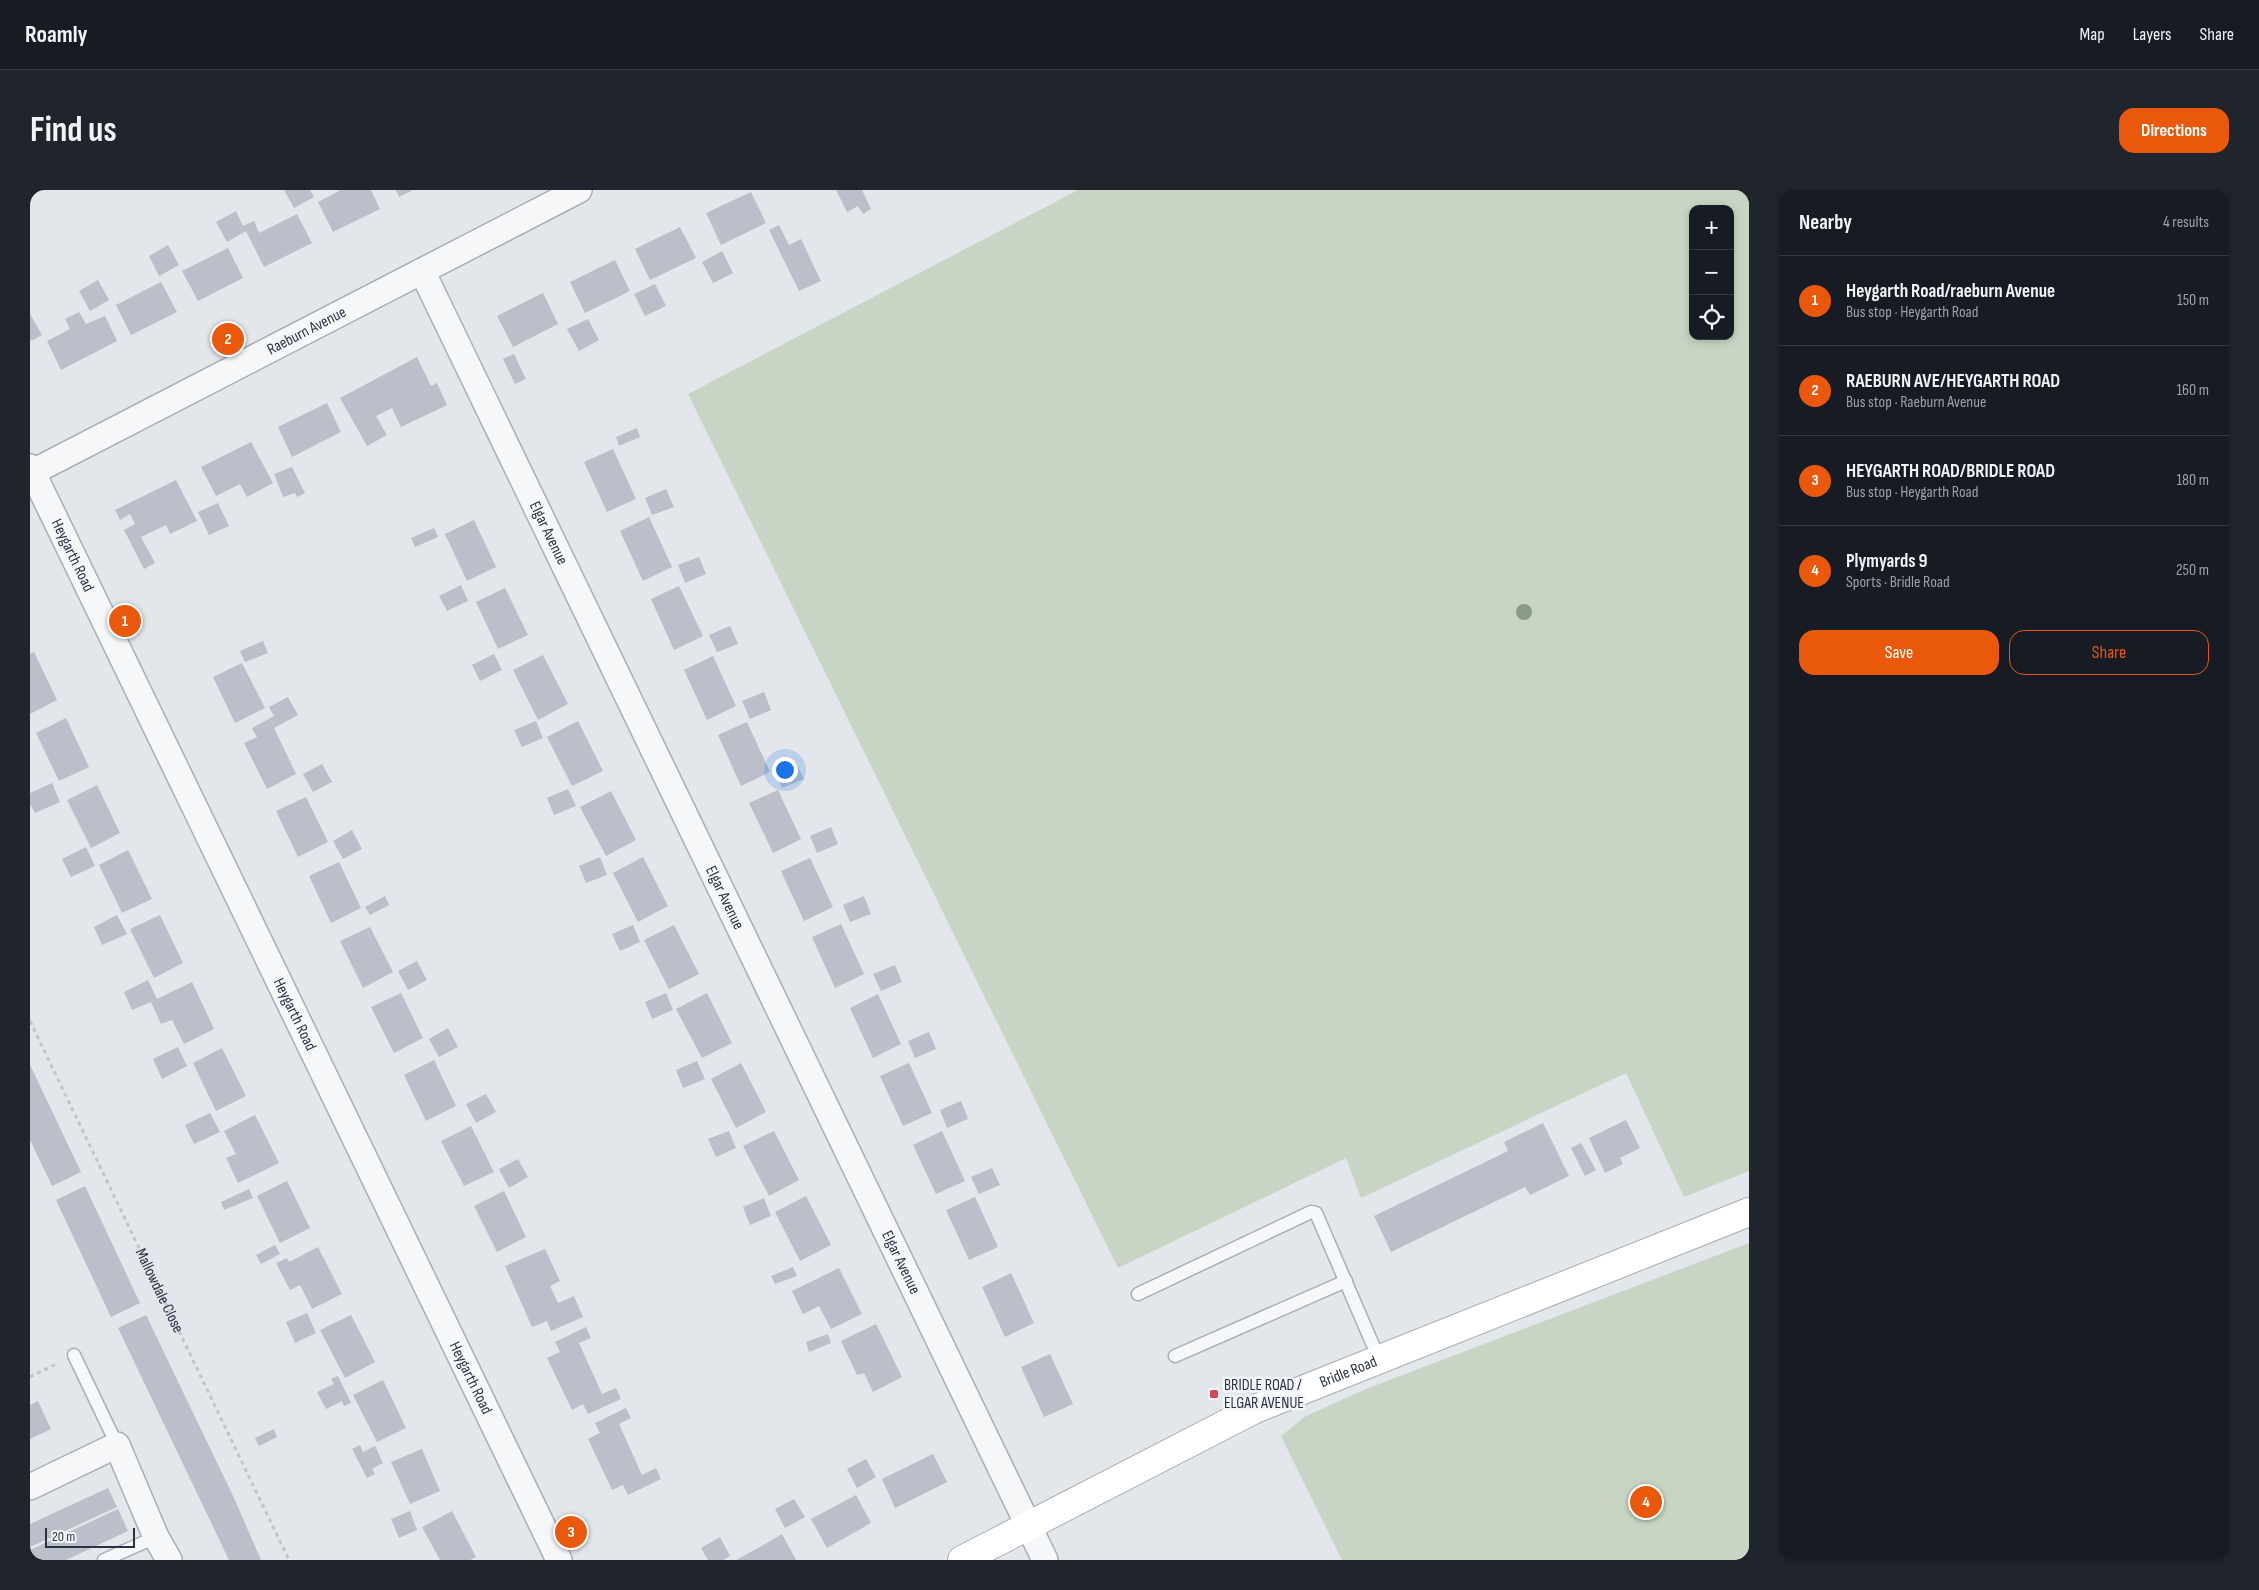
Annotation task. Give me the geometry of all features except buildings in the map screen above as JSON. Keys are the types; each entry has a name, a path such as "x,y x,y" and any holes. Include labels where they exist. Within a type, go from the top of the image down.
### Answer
{"street":[{"name":"Raeburn Avenue","path":"31,470 579,190"},
{"name":"Elgar Avenue","path":"422,271 1046,1560"},
{"name":"Heygarth Road","path":"31,470 559,1560"},
{"name":"Bridle Road","path":"962,1560 1254,1409 1749,1212"},
{"path":"30,1487 117,1445 156,1537 169,1560"}],"lane":[{"path":"1138,1294 1311,1212 1316,1213 1379,1359"},
{"path":"1174,1356 1346,1281"},
{"path":"74,1355 117,1445"},
{"path":"104,1560 156,1537"}],"path":[{"name":"Mallowdale Close","path":"30,1021 289,1560"},
{"path":"30,1377 74,1355"}],"green space":[{"path":"1078,190 1749,190 1749,1171 1684,1197 1626,1073 1361,1198 1346,1158 1118,1268 688,394"},
{"path":"1749,1243 1749,1560 1342,1560 1281,1436 1306,1416 1366,1389"}],"place":[{"name":"RAEBURN AVE/HEYGARTH ROAD","path":"228,339"},
{"name":"Heygarth Road/raeburn Avenue","path":"125,621"},
{"name":"BRIDLE ROAD / ELGAR AVENUE","path":"1214,1394"},
{"name":"Plymyards 9","path":"1646,1502"},
{"name":"HEYGARTH ROAD/BRIDLE ROAD","path":"571,1532"}]}
